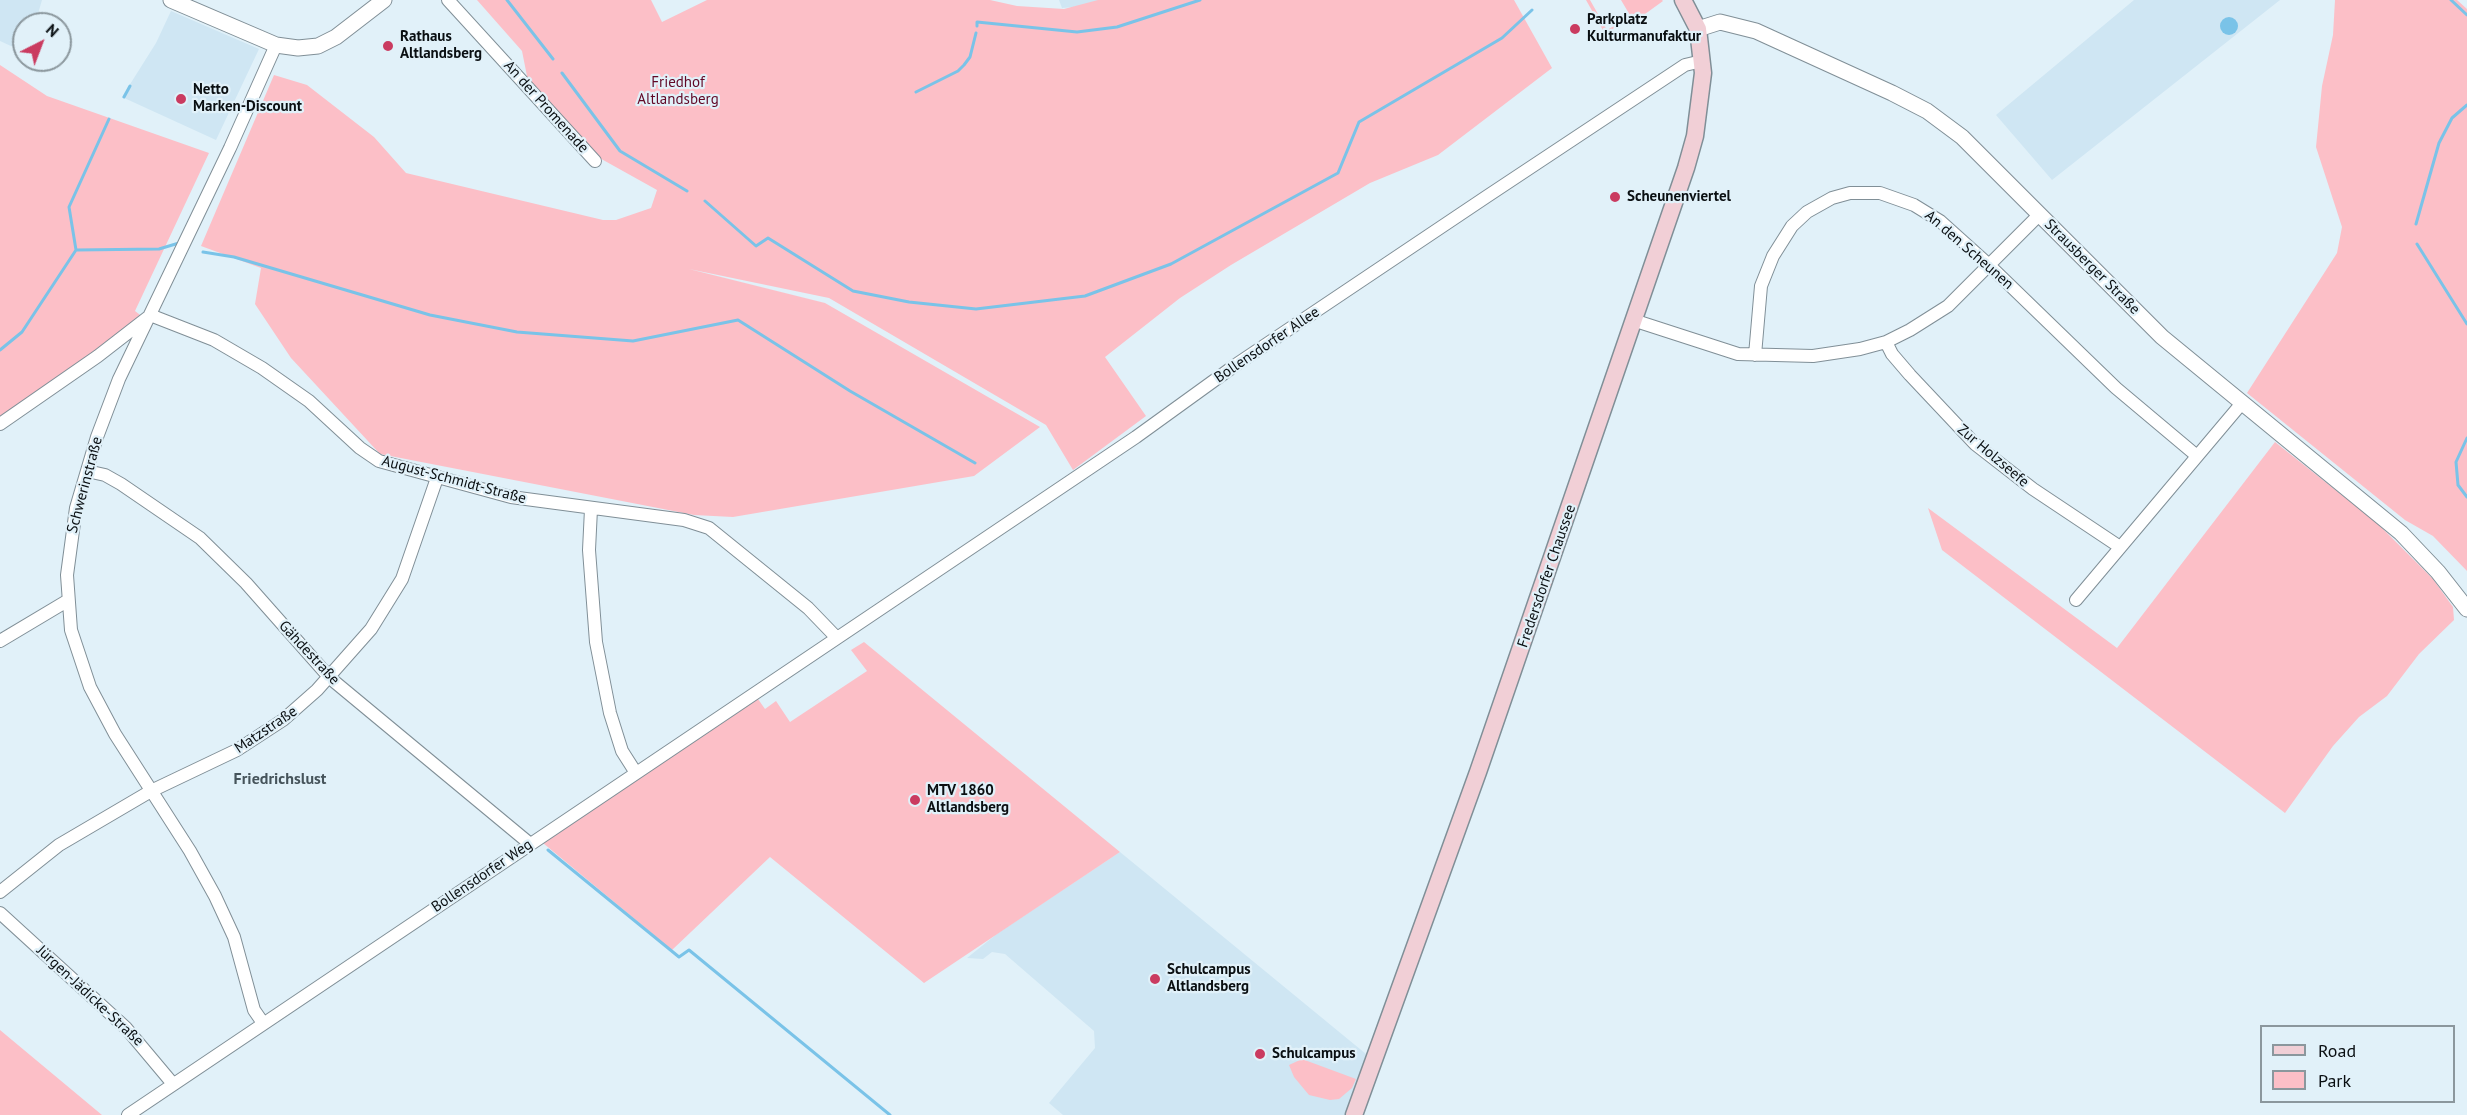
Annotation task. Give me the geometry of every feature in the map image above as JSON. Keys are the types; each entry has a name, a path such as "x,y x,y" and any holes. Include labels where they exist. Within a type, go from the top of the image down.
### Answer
{"main road":[{"path":"1683,0 1698,29"},
{"name":"Fredersdorfer Chaussee","path":"1354,1115 1421,935 1636,321 1695,136 1702,61 1698,29"}],"street":[{"path":"171,0 276,45 298,48 318,46 352,28 384,0"},
{"name":"An der Promenade","path":"448,0 595,161"},
{"name":"Strausberger Straße","path":"1698,29 1720,22 1740,25 1927,111 1962,137 2162,337 2401,533 2438,572 2467,609"},
{"name":"Schwerinstraße","path":"263,1023 254,1010 234,937 215,896 90,687 75,648 67,601 66,575 72,531 87,471 119,379 276,45"},
{"name":"Bollensdorfer Allee","path":"836,637 1136,436 1486,196 1685,65 1702,61"},
{"name":"An den Scheunen","path":"1755,355 1759,301 1773,256 1792,226 1807,212 1832,198 1850,193 1880,193 1914,205 1940,221 2116,388 2197,456"},
{"path":"1636,321 1717,349 1755,355 1832,355 1886,342 1936,315 1957,299 2040,214"},
{"path":"0,424 98,356 150,315"},
{"name":"August-Schmidt-Straße","path":"150,315 214,340 262,368 309,401 372,457 437,478 511,497 684,520 709,528 808,608 836,637"},
{"name":"Zur Holzseefe","path":"1886,342 1892,354 1910,375 1975,444 2032,489 2120,547"},
{"path":"2076,600 2242,403"},
{"name":"Gähdestraße","path":"87,471 105,475 131,490 200,538 246,583 330,678 529,843"},
{"name":"Matzstraße","path":"0,892 59,845 151,792 216,762 261,736 298,708 330,678 372,628 402,579 437,478"},
{"path":"591,509 589,550 596,642 610,713 622,752 636,774"},
{"path":"0,640 67,601"},
{"name":"Bollensdorfer Weg","path":"128,1115 836,637"},
{"name":"Jürgen-Jädicke-Straße","path":"0,913 126,1028 173,1084"}],"shaded area":[{"path":"0,0 42,0 38,12 12,12 12,46 0,41"},
{"path":"1059,0 1114,0 1097,5 1062,8"},
{"path":"2134,0 2280,0 2052,180 1996,115"},
{"path":"171,11 259,49 216,140 122,97 156,43"},
{"name":"Schulcampus Altlandsberg","path":"1120,852 1366,1054 1346,1115 1063,1115 1049,1103 1095,1048 1094,1031 1005,954 992,952 983,959 967,958 998,933"}],"green space":[{"name":"Friedhof Altlandsberg","path":"477,0 651,0 662,22 707,0 990,0 1017,6 1064,9 1098,0 1514,0 1552,68 1438,155 1370,183 1231,265 1180,298 1105,357 1146,416 1073,470 1046,425 829,298 689,269 825,303 1040,427 974,476 733,517 694,515 380,454 291,358 255,304 261,268 201,246 274,75 307,85 374,137 406,173 603,220 616,220 651,208 657,190 596,156 528,81 522,51"},
{"path":"1586,0 1590,0 1607,30 1614,26 1613,30 1600,37 1597,36 1604,32"},
{"path":"1621,0 1662,0 1663,1 1634,22"},
{"path":"2335,0 2457,0 2467,9 2467,571 2433,536 2405,520 2247,393 2337,253 2342,227 2316,147 2322,86 2333,35"},
{"path":"0,65 47,96 209,153 135,311 144,318 0,419"},
{"path":"2275,442 2377,523 2433,579 2453,607 2454,620 2419,654 2387,696 2359,717 2333,746 2285,813 1942,550 1928,508 2117,648"},
{"path":"864,642 1120,852 924,983 770,857 672,950 543,843 758,699 765,709 776,701 790,722 867,671 851,650"},
{"path":"0,1030 102,1115 0,1115"},
{"path":"1302,1059 1356,1079 1352,1088 1339,1099 1330,1100 1309,1095 1294,1077 1289,1065"}],"water":[{"path":"2229,17 2235,20 2238,26 2235,32 2229,35 2223,32 2220,26 2223,20"}],"waterway":[{"path":"507,0 553,59"},
{"path":"977,26 977,22 1077,32 1117,27 1200,0"},
{"path":"2451,0 2467,15"},
{"path":"705,201 756,246 768,238 853,291 909,302 976,309 1085,296 1171,264 1338,173 1359,122 1502,38 1532,10"},
{"path":"916,92 958,71 970,57 976,33"},
{"path":"562,73 620,151 687,191"},
{"path":"124,97 130,86"},
{"path":"2416,224 2439,143 2452,118 2467,105"},
{"path":"0,350 22,332 76,250 69,207 109,119"},
{"path":"76,250 159,249 179,243"},
{"path":"2417,244 2467,324"},
{"path":"203,252 234,257 430,315 517,332 633,341 738,320 850,391 975,463"},
{"path":"2467,438 2456,462 2458,485 2467,497"},
{"path":"548,850 679,957 689,950 890,1115"}],"place":[{"name":"Parkplatz Kulturmanufaktur","path":"1575,29"},
{"name":"Rathaus Altlandsberg","path":"388,46"},
{"name":"Netto Marken-Discount","path":"181,99"},
{"name":"Scheunenviertel","path":"1615,197"},
{"name":"MTV 1860 Altlandsberg","path":"915,800"},
{"name":"Schulcampus Altlandsberg","path":"1155,979"},
{"name":"Schulcampus","path":"1260,1054"}],"district":[{"name":"Friedrichslust","path":"280,779"}]}
